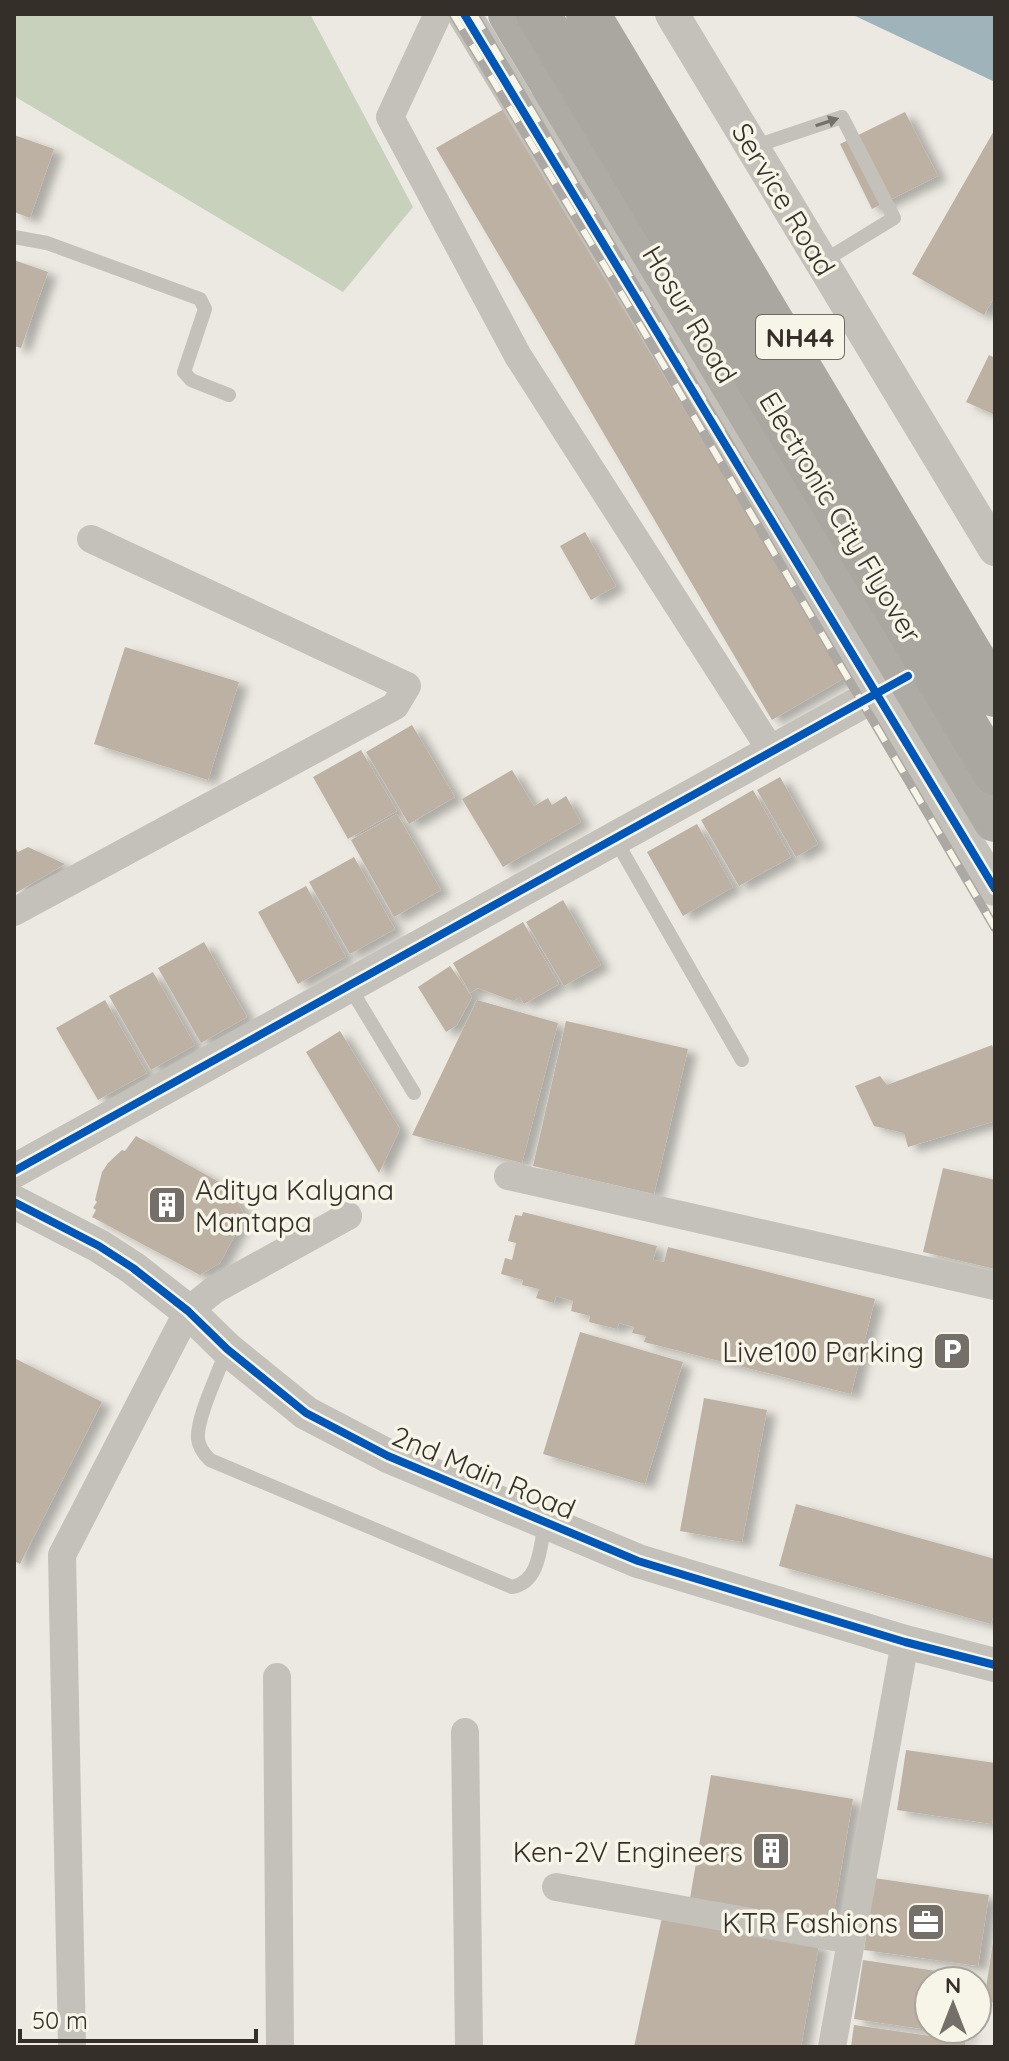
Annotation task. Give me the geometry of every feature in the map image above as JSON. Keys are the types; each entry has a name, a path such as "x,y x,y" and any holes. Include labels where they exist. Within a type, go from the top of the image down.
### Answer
{"highway":[{"name":"Hosur Road","path":"510,14 892,684 995,820"},
{"name":"Electronic City Flyover","path":"538,14 995,773"},
{"name":"Electronic City Flyover","path":"588,14 995,695"},
{"name":"NH44","path":"605,14 995,661"}],"street":[{"path":"438,14 390,117 518,356 772,752"},
{"path":"464,14 892,684 995,889"},
{"name":"Service Road","path":"672,14 995,549"},
{"path":"14,912 395,706 407,686 91,539"},
{"path":"14,1171 892,684"},
{"path":"508,1176 995,1286"},
{"name":"2nd Main Road","path":"14,1202 99,1246 133,1268 306,1413 348,1436 432,1475 638,1561 905,1642 995,1665"},
{"path":"72,2047 62,1555 188,1311 214,1290 348,1216"},
{"path":"832,2047 905,1642"},
{"path":"277,1677 280,2047"},
{"path":"465,1732 469,2047"},
{"path":"556,1887 851,1940"}],"lane":[{"path":"753,147 842,117 894,218 822,262"},
{"path":"14,237 47,243 200,299 205,309 184,372 191,380 229,395"},
{"path":"614,839 742,1060"},
{"path":"349,986 414,1093"},
{"path":"227,1349 199,1425 198,1440 210,1460 512,1587 523,1585 531,1578 546,1523"}],"green space":[{"path":"14,14 310,14 413,207 343,292 14,96"}],"water":[{"path":"851,14 995,14 995,82"}],"building":[{"path":"549,83 884,655 772,720 436,148"},
{"path":"905,112 938,176 872,209 840,144"},
{"path":"995,129 995,296 984,315 912,274"},
{"path":"14,135 54,149 30,218 14,212"},
{"path":"14,260 48,272 21,348 14,346"},
{"path":"989,355 995,358 995,415 966,402"},
{"path":"585,532 616,586 591,600 560,546"},
{"path":"125,647 239,682 208,780 94,744"},
{"path":"412,725 455,797 409,824 366,752"},
{"path":"361,750 397,811 348,839 313,777"},
{"path":"512,770 534,806 548,798 552,805 566,796 581,822 503,867 462,799"},
{"path":"780,777 818,844 796,857 757,790"},
{"path":"753,790 791,857 739,886 701,820"},
{"path":"397,814 441,890 394,917 351,840"},
{"path":"697,824 733,887 683,916 647,852"},
{"path":"14,846 18,852 28,847 65,864 14,894"},
{"path":"354,857 395,929 350,954 309,882"},
{"path":"306,886 346,957 298,984 258,912"},
{"path":"563,900 601,965 564,986 526,922"},
{"path":"523,922 559,984 524,1004 520,997 513,1001 478,988 470,993 453,963"},
{"path":"204,942 247,1017 201,1043 158,968"},
{"path":"450,966 472,997 457,1025 446,1032 418,987"},
{"path":"153,972 195,1045 151,1070 109,996"},
{"path":"105,1000 147,1073 98,1100 56,1028"},
{"path":"477,1000 558,1023 522,1163 412,1135"},
{"path":"566,1021 688,1049 654,1194 533,1166"},
{"path":"340,1031 400,1129 379,1173 306,1052"},
{"path":"992,1045 995,1053 995,1121 908,1147 904,1133 874,1126 855,1086 880,1076 887,1085"},
{"name":"Aditya Kalyana Mantapa","path":"136,1136 230,1188 245,1216 220,1263 200,1275 92,1217 102,1172"},
{"path":"943,1168 995,1180 995,1269 923,1252"},
{"path":"523,1212 657,1246 653,1260 664,1262 668,1247 875,1299 851,1394 644,1342 646,1336 632,1333 634,1327 619,1323 617,1329 589,1322 590,1316 571,1311 573,1301 556,1296 554,1303 536,1298 539,1289 522,1285 523,1280 501,1274 505,1258 512,1260 516,1243 508,1241 515,1215 522,1216"},
{"path":"580,1332 683,1362 645,1484 543,1454"},
{"path":"14,1358 102,1402 20,1564 14,1561"},
{"path":"704,1398 767,1410 742,1542 680,1531"},
{"path":"796,1504 995,1559 995,1609 991,1624 779,1566"},
{"path":"906,1750 995,1763 992,1824 897,1810"},
{"name":"Ken-2V Engineers","path":"711,1775 853,1799 831,1928 689,1904"},
{"name":"KTR Fashions","path":"874,1878 989,1895 978,1965 864,1950"},
{"path":"662,1917 819,1944 801,2047 634,2047"},
{"path":"995,1942 995,2003 993,1965 989,1965"},
{"path":"863,1960 913,1967 913,2028 854,2019"},
{"path":"854,2025 913,2034 913,2045 965,2045 965,2047 851,2047"}],"railway":[{"path":"453,14 995,928"},
{"path":"474,14 995,890"}],"cycle path":[{"path":"464,14 995,889"},
{"path":"14,1171 908,676"},
{"path":"14,1202 99,1246 133,1268 306,1413 388,1456 638,1561 905,1642 995,1665"}],"place":[{"name":"Aditya Kalyana Mantapa","path":"167,1205"},
{"name":"Live100 Parking","path":"952,1351"},
{"name":"Ken-2V Engineers","path":"771,1851"},
{"name":"KTR Fashions","path":"926,1922"}]}
